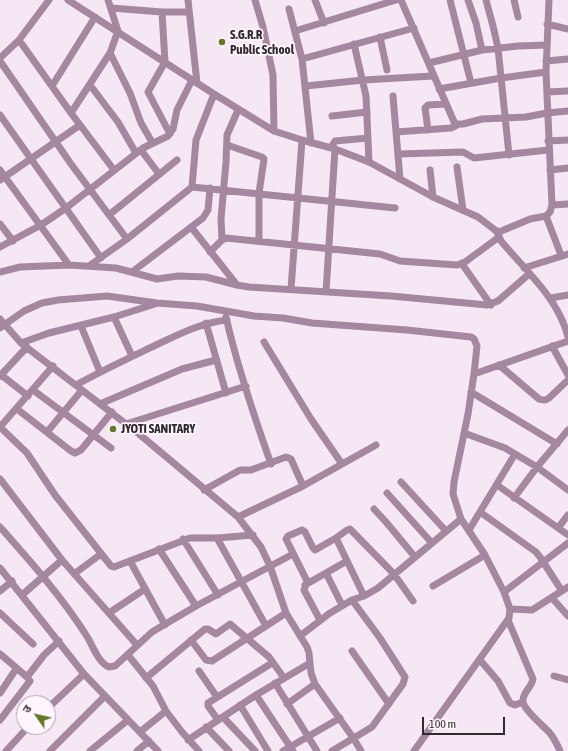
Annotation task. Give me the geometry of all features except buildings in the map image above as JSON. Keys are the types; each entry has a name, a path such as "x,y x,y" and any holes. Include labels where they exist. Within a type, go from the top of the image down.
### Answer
{"street":[{"path":"0,58 19,40 49,0"},
{"path":"68,0 238,110 274,131 369,162 433,197 478,217 498,234 524,268 551,298 565,324 568,337"},
{"path":"71,113 110,53 118,31 108,0"},
{"path":"0,247 41,225 66,208 138,151 152,142 167,137 170,134 177,110 195,81 188,0"},
{"path":"255,0 263,27 273,75 274,131"},
{"path":"315,0 324,23"},
{"path":"295,31 396,0"},
{"path":"401,0 454,123 457,125"},
{"path":"450,0 471,83"},
{"path":"468,0 476,23 482,50"},
{"path":"486,0 498,48 509,155"},
{"path":"514,0 518,17"},
{"path":"210,252 226,238 328,250 380,254 400,261 457,265 462,264 501,232 530,219 546,216 550,212 552,205 548,150 546,72 549,0"},
{"path":"111,8 162,12 189,12"},
{"path":"289,8 302,59 311,143"},
{"path":"162,12 165,62 148,92 170,134"},
{"path":"52,86 95,17"},
{"path":"547,24 568,29"},
{"path":"302,59 414,28"},
{"path":"380,37 388,70"},
{"path":"19,40 80,126 114,170"},
{"path":"354,44 363,80 367,112 369,162"},
{"path":"428,63 482,50 546,45"},
{"path":"110,53 130,93 141,123 152,142"},
{"path":"546,61 568,59"},
{"path":"0,61 55,142 127,239"},
{"path":"439,89 546,72"},
{"path":"306,86 363,80 433,76"},
{"path":"90,85 138,151 159,174"},
{"path":"547,92 568,91"},
{"path":"192,187 196,140 214,94"},
{"path":"393,96 400,179"},
{"path":"428,130 425,108 428,105 446,104"},
{"path":"222,240 221,219 228,132 238,110"},
{"path":"396,132 451,128 457,125 482,119 526,117 568,111"},
{"path":"332,116 367,112"},
{"path":"0,115 101,258"},
{"path":"2,178 80,126"},
{"path":"326,292 332,201 333,149 335,141 368,138"},
{"path":"291,289 293,245 302,140"},
{"path":"548,141 568,140"},
{"path":"227,145 264,158 259,193 259,241"},
{"path":"399,154 462,152 474,158 548,150"},
{"path":"109,215 177,160"},
{"path":"457,167 463,210"},
{"path":"550,170 568,168"},
{"path":"0,170 2,178 41,225 69,265"},
{"path":"430,170 433,197"},
{"path":"89,266 127,239 185,191 192,187 395,208"},
{"path":"132,272 206,214 208,210 210,188"},
{"path":"552,205 568,204"},
{"path":"524,268 565,255 546,216"},
{"path":"0,224 13,241"},
{"path":"191,227 237,285"},
{"path":"462,264 491,305"},
{"path":"0,272 20,267 69,265 89,266 116,268 157,279 178,276 206,277 237,285 491,305 498,301 529,274"},
{"path":"551,298 568,295"},
{"path":"361,751 340,718 315,684 309,651 286,613 270,566 261,547 238,517 112,412 24,345 2,323 42,303 58,300 107,296 312,323 407,330 471,337 477,346 471,392 453,489 454,498 461,519 485,555 504,592 510,613 508,620 414,751"},
{"path":"111,448 63,412 0,375 24,345 53,332 114,317 157,303"},
{"path":"225,312 256,422 271,464"},
{"path":"114,317 132,356"},
{"path":"76,385 132,356 206,323 227,320"},
{"path":"206,323 226,393"},
{"path":"81,326 100,372"},
{"path":"474,374 568,341"},
{"path":"264,342 311,419 342,464"},
{"path":"552,346 568,375"},
{"path":"100,404 182,369 216,360"},
{"path":"53,366 0,427 27,453 55,495 111,566 113,567 130,561 184,539 253,535"},
{"path":"499,366 539,399 543,400 549,398 568,380"},
{"path":"126,424 246,386"},
{"path":"47,432 82,390"},
{"path":"471,392 557,444"},
{"path":"16,409 75,453 81,450 94,436 112,412"},
{"path":"514,498 537,467 568,430"},
{"path":"464,433 505,448 537,467 568,490"},
{"path":"238,517 303,486 376,445"},
{"path":"469,530 515,454"},
{"path":"204,490 240,470 252,470 271,464 284,457 290,458 303,486"},
{"path":"0,479 62,560 138,645"},
{"path":"401,482 446,531"},
{"path":"497,485 568,535"},
{"path":"387,493 431,542"},
{"path":"374,509 415,557"},
{"path":"480,512 529,546 540,557 565,589 532,610 510,610"},
{"path":"558,528 568,515"},
{"path":"300,636 342,605 364,596 378,588 431,542 461,519"},
{"path":"0,526 43,576 84,632 104,664 109,667 115,666 152,632 196,606 293,554"},
{"path":"320,620 304,590 307,580 286,539 288,536 301,531 305,532 315,550 350,529 394,574 413,601"},
{"path":"217,538 266,626"},
{"path":"336,538 364,596"},
{"path":"184,539 218,595"},
{"path":"504,592 568,543"},
{"path":"159,549 196,606"},
{"path":"74,574 101,554"},
{"path":"433,586 485,555"},
{"path":"22,595 62,560"},
{"path":"130,561 165,625"},
{"path":"305,585 347,561"},
{"path":"0,568 12,581 84,674 158,751"},
{"path":"326,573 342,605"},
{"path":"0,591 12,581"},
{"path":"109,613 145,589"},
{"path":"552,598 568,616"},
{"path":"332,751 372,727 403,684 405,677 380,638 352,600"},
{"path":"0,612 33,644"},
{"path":"191,640 205,659 210,662 286,613"},
{"path":"508,620 533,679 532,684 523,697 524,706 555,740 560,751"},
{"path":"146,678 205,629 208,629 216,634 230,624 266,654 284,678"},
{"path":"27,677 44,655 59,641"},
{"path":"352,652 389,704"},
{"path":"0,654 16,669 30,679 0,720"},
{"path":"128,655 158,693 166,711 188,740 199,751"},
{"path":"480,660 498,681 510,703 515,705 523,702"},
{"path":"255,751 208,704 272,663"},
{"path":"188,740 275,683 310,663"},
{"path":"0,692 16,669"},
{"path":"199,671 217,697"},
{"path":"56,700 84,674"},
{"path":"554,676 568,680"},
{"path":"275,683 317,751"},
{"path":"287,704 315,684"},
{"path":"256,695 292,749"},
{"path":"50,751 105,696"},
{"path":"240,706 268,751"},
{"path":"140,732 166,711"},
{"path":"283,751 292,749 309,736 340,718"},
{"path":"90,751 128,720"},
{"path":"206,727 229,751"},
{"path":"6,751 21,735"},
{"path":"138,751 149,741"}],"place":[{"name":"S.G.R.R Public School","path":"222,42"},
{"name":"JYOTI SANITARY","path":"113,429"}]}
